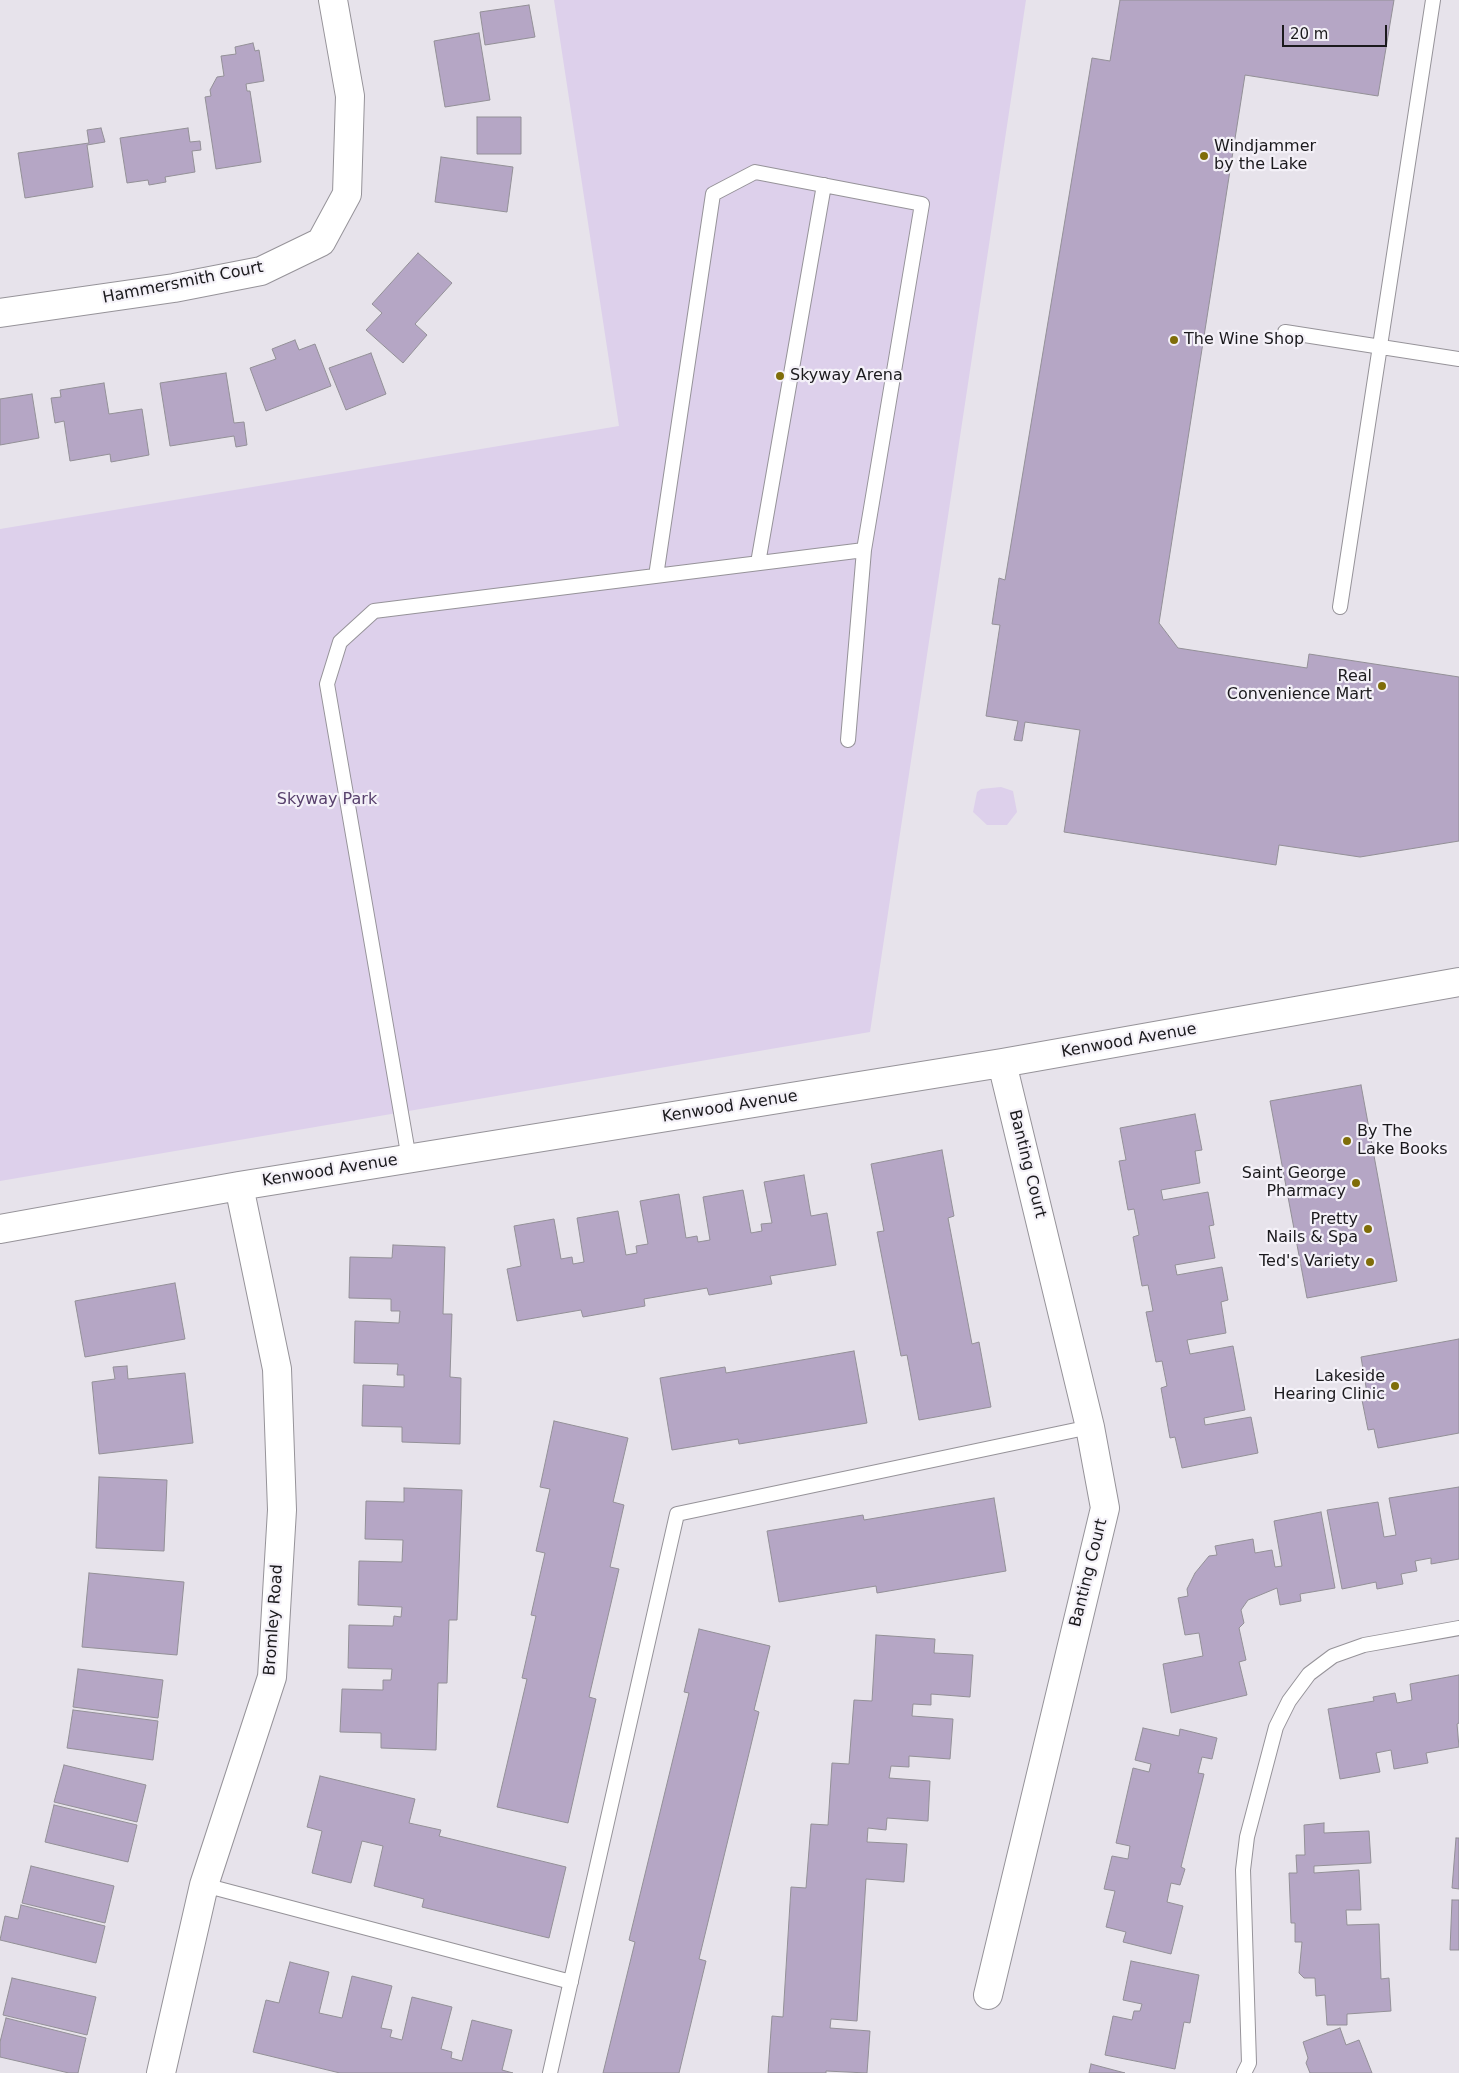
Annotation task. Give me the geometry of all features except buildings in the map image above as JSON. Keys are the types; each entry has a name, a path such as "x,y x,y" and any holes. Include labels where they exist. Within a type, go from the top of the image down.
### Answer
{"street":[{"name":"Hammersmith Court","path":"0,313 174,288 261,271 321,242 347,194 350,96 334,0"},
{"name":"Kenwood Avenue","path":"0,1229 239,1186 1002,1063 1459,982"},
{"name":"Banting Court","path":"988,1995 1105,1508 1090,1427 1002,1063"},
{"name":"Bromley Road","path":"161,2073 204,1884 272,1677 282,1510 277,1369 239,1186"}],"lane":[{"path":"1340,607 1433,0"},
{"path":"656,576 713,194 755,172 922,204 864,550 848,740"},
{"path":"758,563 824,185"},
{"path":"1285,332 1459,359"},
{"path":"409,1159 326,684 340,642 374,612 864,550"},
{"path":"550,2073 677,1514 1090,1427"},
{"path":"1244,2073 1249,2063 1243,1870 1247,1837 1276,1726 1289,1701 1309,1674 1333,1656 1364,1645 1459,1628"},
{"path":"204,1884 571,1982"}],"green space":[{"name":"Skyway Park","path":"554,0 1026,0 870,1032 0,1181 0,529 619,426"},
{"path":"1001,787 1013,791 1017,812 1007,825 987,825 973,812 977,792 981,789"}],"place":[{"name":"Windjammer by the Lake","path":"1204,156"},
{"name":"The Wine Shop","path":"1174,340"},
{"name":"Skyway Arena","path":"780,376"},
{"name":"Real Convenience Mart","path":"1382,686"},
{"name":"By The Lake Books","path":"1347,1141"},
{"name":"Saint George Pharmacy","path":"1356,1183"},
{"name":"Pretty Nails & Spa","path":"1368,1229"},
{"name":"Ted's Variety","path":"1370,1262"},
{"name":"Lakeside Hearing Clinic","path":"1395,1386"}]}
